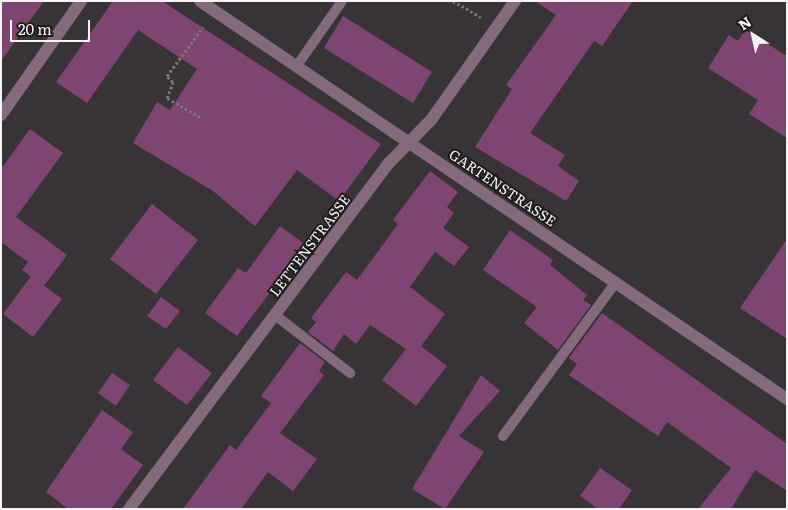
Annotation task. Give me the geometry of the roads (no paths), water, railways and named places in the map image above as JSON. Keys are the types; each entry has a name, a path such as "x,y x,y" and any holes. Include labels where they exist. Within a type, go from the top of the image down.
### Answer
{"street":[{"path":"1,115 81,1"},
{"name":"GARTENSTRASSE","path":"200,1 296,67 411,142 787,399"},
{"name":"LETTENSTRASSE","path":"129,509 389,163 411,142 498,27 514,1"}],"lane":[{"path":"296,67 342,1"},
{"path":"504,436 616,282"},
{"path":"276,315 350,374"}]}
